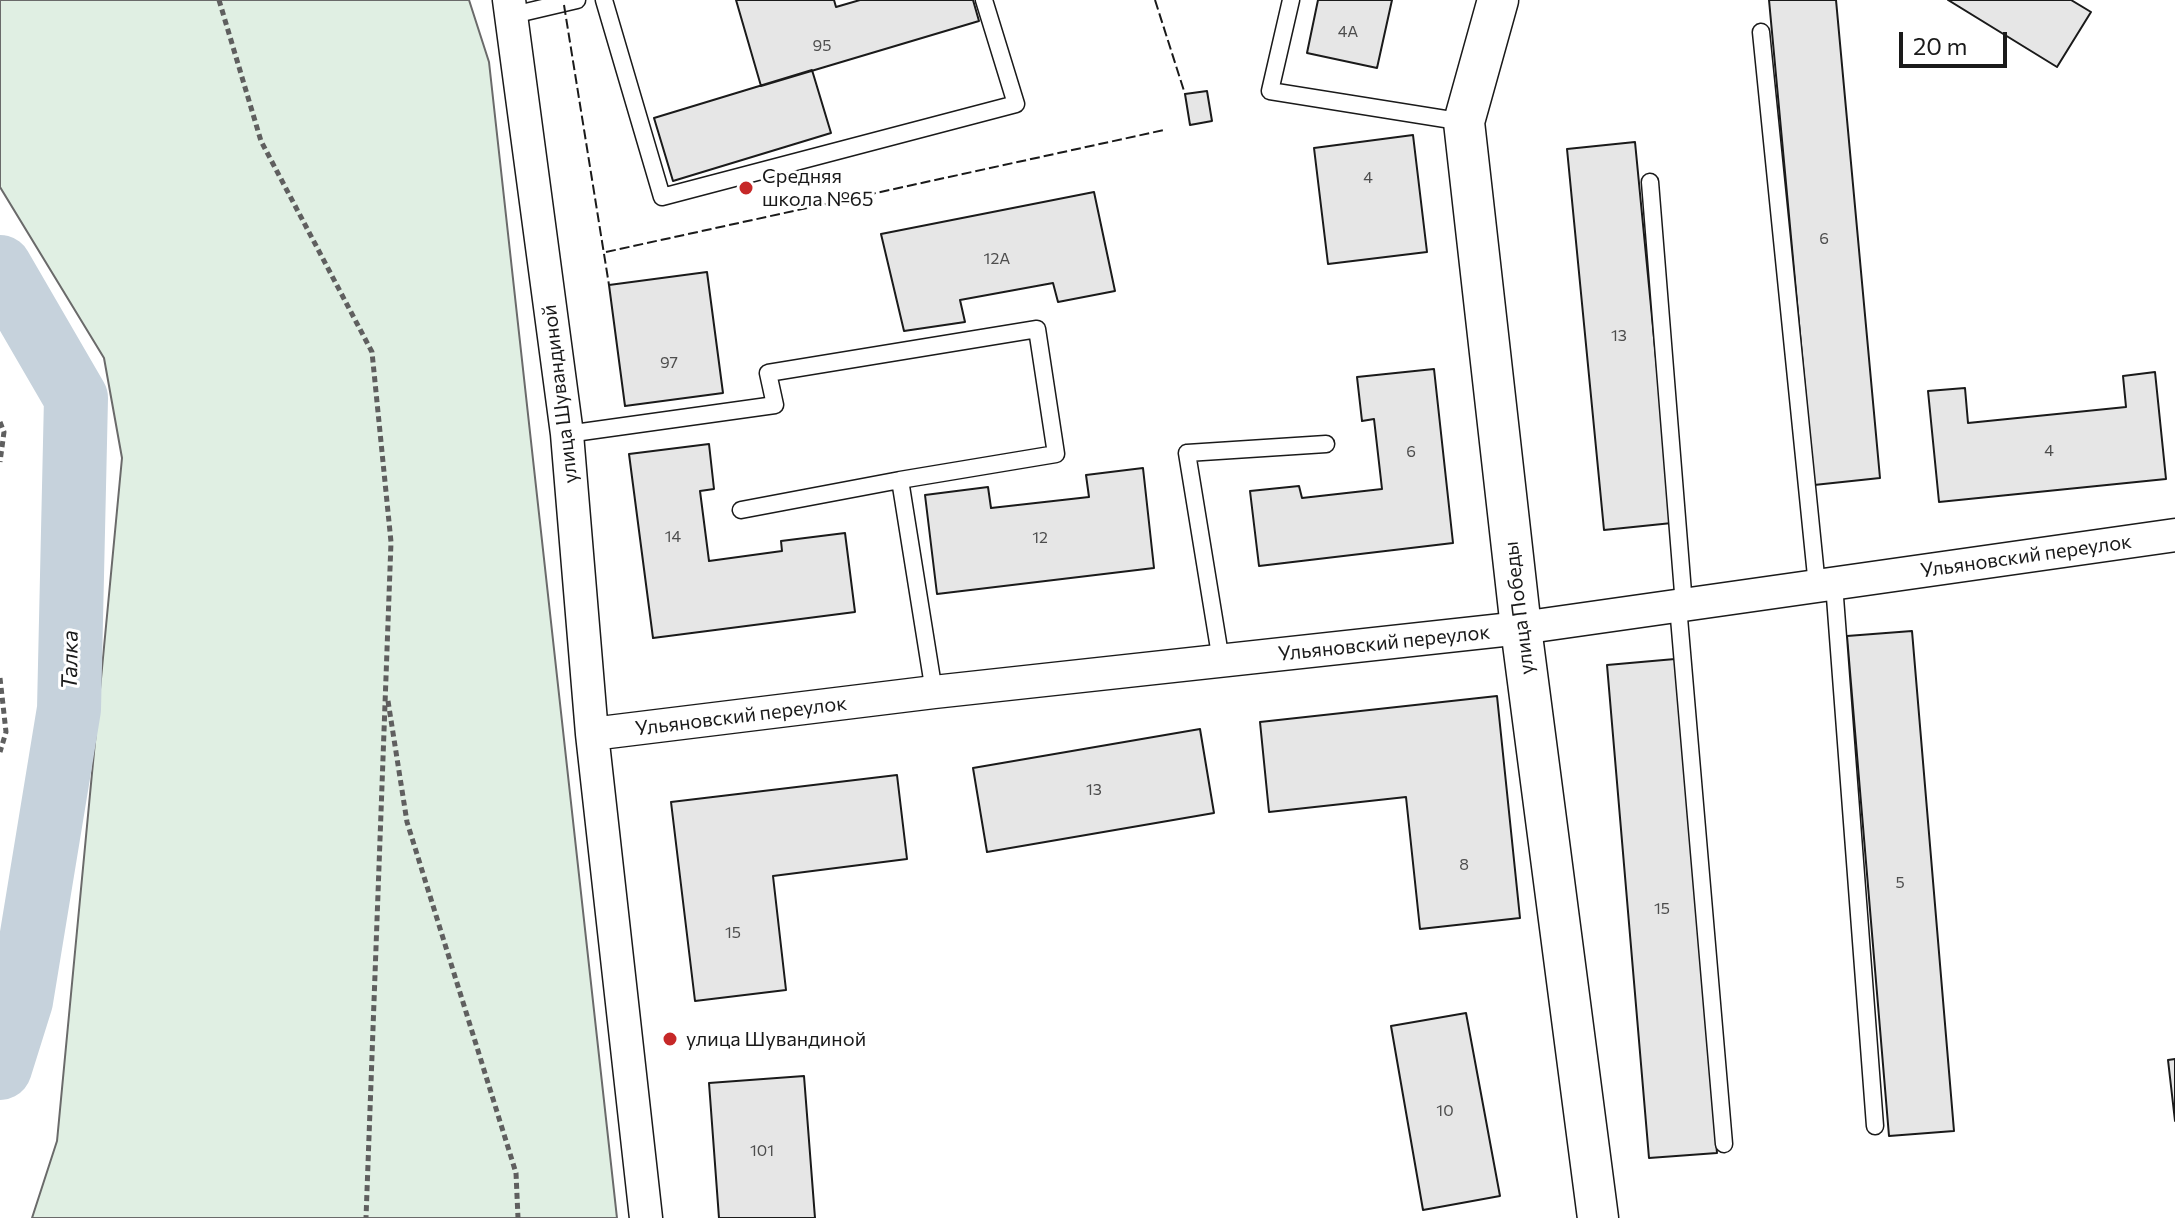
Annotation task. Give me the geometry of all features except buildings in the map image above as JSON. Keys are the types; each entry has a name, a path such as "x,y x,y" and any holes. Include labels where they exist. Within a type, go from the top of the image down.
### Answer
{"street":[{"name":"улица Победы","path":"1498,0 1464,122 1521,628 1598,1218"},
{"name":"улица Шувандиной","path":"511,7 567,434 592,734 646,1218"},
{"name":"Ульяновский переулок","path":"592,734 934,692 1521,628 2175,535"}],"lane":[{"path":"511,7 577,0"},
{"path":"604,0 662,197 1016,104 984,0"},
{"path":"1291,0 1270,91 1464,122"},
{"path":"1761,32 1826,585 1875,1126"},
{"path":"1650,182 1724,1144"},
{"path":"567,434 775,405 768,373 1037,329 1056,454 741,510"},
{"path":"1221,661 1187,453 1326,444"},
{"path":"900,480 934,692"}],"path":[{"path":"219,0 261,141 372,352 391,542 366,1218"},
{"path":"0,422 4,432 0,462"},
{"path":"0,678 6,732 0,752"},
{"path":"385,686 407,822 516,1173 518,1218"}],"green space":[{"path":"0,0 469,0 489,62 617,1218 32,1218 57,1141 122,458 104,358 0,187"}],"waterway":[{"name":"Талка","path":"0,267 76,398 69,709 21,1001 0,1068"}],"fence":[{"path":"1155,0 1185,94"},
{"path":"564,5 609,285"},
{"path":"606,252 1164,130"}],"place":[{"name":"Средняя школа №65","path":"746,188"},
{"name":"улица Шувандиной","path":"670,1039"}]}
